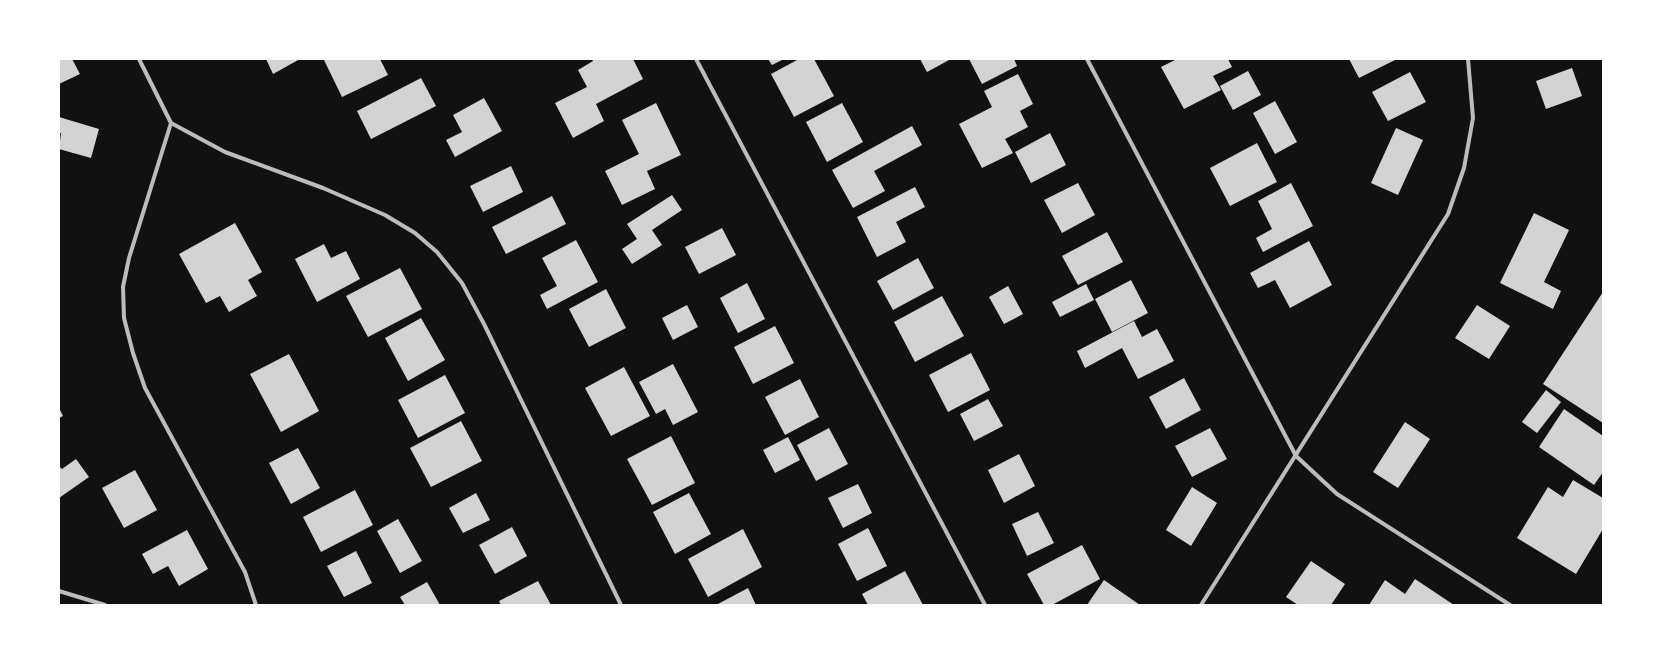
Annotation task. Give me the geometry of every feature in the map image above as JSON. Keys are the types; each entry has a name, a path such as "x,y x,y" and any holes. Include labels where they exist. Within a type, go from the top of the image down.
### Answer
{"street":[{"path":"139,59 171,123 225,152 323,188 385,215 415,233 437,252 462,283 484,324 621,605"},
{"path":"696,59 985,605"},
{"path":"1087,59 1296,456 1337,494 1510,605"},
{"path":"1201,605 1448,214 1464,168 1473,118 1468,59"},
{"path":"171,123 129,258 123,287 124,318 133,353 145,388 245,572 256,605"},
{"path":"59,591 105,605"}],"building":[{"path":"59,59 72,59 80,74 59,84"},
{"path":"266,59 300,59 273,74"},
{"path":"380,59 388,75 342,97 324,60"},
{"path":"592,59 633,59 643,79 596,104 604,121 573,138 555,103 587,87 578,70 593,61"},
{"path":"768,59 784,59 772,65"},
{"path":"799,59 814,59 834,96 794,117 771,74"},
{"path":"920,59 951,59 927,72"},
{"path":"969,59 1014,59 1017,66 982,84"},
{"path":"1177,59 1228,59 1232,67 1213,76 1221,90 1184,109 1161,67"},
{"path":"1349,59 1397,59 1359,78"},
{"path":"1572,68 1582,96 1546,109 1536,81"},
{"path":"1248,71 1261,95 1233,110 1220,86"},
{"path":"1410,72 1426,102 1388,121 1372,92"},
{"path":"1018,74 1033,104 1020,111 1028,127 1005,139 1013,153 982,168 959,124 992,107 984,91"},
{"path":"421,78 436,106 371,139 357,111"},
{"path":"484,98 502,131 455,157 446,140 462,132 453,115"},
{"path":"1275,101 1297,142 1275,154 1253,113"},
{"path":"656,103 681,155 647,171 655,189 622,205 605,171 639,154 622,120"},
{"path":"842,103 863,142 827,162 806,122"},
{"path":"59,117 99,129 91,158 59,149 61,133 59,133"},
{"path":"912,126 922,145 874,171 885,191 853,208 832,170"},
{"path":"1396,128 1423,140 1398,195 1371,183"},
{"path":"1050,133 1066,165 1031,183 1015,152"},
{"path":"1257,143 1277,182 1230,206 1210,168"},
{"path":"511,166 523,192 483,212 470,186"},
{"path":"1078,183 1095,215 1062,233 1044,200"},
{"path":"1291,183 1313,226 1263,252 1256,238 1272,229 1258,201"},
{"path":"915,187 925,207 896,222 906,242 877,257 857,217"},
{"path":"672,195 682,210 652,230 662,245 632,264 622,249 637,239 627,224"},
{"path":"552,196 566,224 506,254 492,227"},
{"path":"1534,213 1569,230 1544,282 1561,291 1553,309 1500,283"},
{"path":"235,223 262,272 248,280 257,296 229,312 220,296 206,303 179,254"},
{"path":"722,228 736,255 699,274 685,247"},
{"path":"1107,232 1123,262 1078,285 1062,256"},
{"path":"576,240 598,282 547,309 540,295 557,286 542,258"},
{"path":"1309,241 1332,285 1290,308 1275,280 1258,288 1250,273"},
{"path":"324,244 331,258 346,251 360,279 317,302 295,259"},
{"path":"918,258 934,288 893,310 877,281"},
{"path":"400,268 422,309 368,337 346,296"},
{"path":"1131,280 1148,313 1112,332 1095,299"},
{"path":"747,283 765,319 738,333 720,298"},
{"path":"1086,284 1094,300 1060,317 1052,302"},
{"path":"1008,286 1023,314 1004,324 989,297"},
{"path":"606,289 626,328 589,347 569,309"},
{"path":"1603,292 1603,423 1543,384"},
{"path":"942,296 964,336 915,362 894,322"},
{"path":"687,305 698,327 673,340 662,318"},
{"path":"1477,305 1510,326 1489,359 1455,338"},
{"path":"421,318 445,360 408,381 385,338"},
{"path":"1134,321 1142,337 1157,329 1174,361 1138,379 1122,348 1085,368 1077,351"},
{"path":"775,326 794,363 753,384 734,347"},
{"path":"971,353 990,390 948,412 929,375"},
{"path":"289,354 319,411 281,432 250,374"},
{"path":"673,364 698,412 673,425 665,409 656,414 639,382"},
{"path":"624,367 650,416 611,436 585,388"},
{"path":"445,375 465,413 418,438 398,400"},
{"path":"1184,378 1201,410 1166,429 1149,397"},
{"path":"800,379 819,417 785,435 765,397"},
{"path":"1546,390 1561,402 1537,433 1522,422"},
{"path":"988,399 1003,426 974,441 960,414"},
{"path":"59,408 63,416 59,418"},
{"path":"1564,409 1603,436 1603,472 1594,485 1539,447"},
{"path":"461,421 482,461 431,487 410,448"},
{"path":"1405,422 1430,439 1398,488 1373,472"},
{"path":"829,428 848,464 816,481 797,445"},
{"path":"1210,428 1227,459 1192,477 1175,446"},
{"path":"671,436 695,483 652,505 627,459"},
{"path":"788,437 800,460 775,473 763,450"},
{"path":"298,448 320,488 291,504 269,463"},
{"path":"1019,454 1035,486 1004,503 988,470"},
{"path":"76,459 89,477 59,498 59,466 62,469"},
{"path":"135,470 157,510 124,528 102,488"},
{"path":"1573,480 1603,498 1603,529 1576,574 1517,538 1548,487 1563,497"},
{"path":"858,484 872,513 843,528 828,498"},
{"path":"1192,487 1217,503 1191,546 1166,530"},
{"path":"355,490 373,525 321,552 303,517"},
{"path":"476,493 490,520 463,533 449,508"},
{"path":"689,493 711,534 675,554 653,512"},
{"path":"1038,512 1054,543 1027,556 1012,524"},
{"path":"398,519 422,561 400,573 377,531"},
{"path":"512,527 527,556 495,574 479,545"},
{"path":"868,528 887,566 857,581 838,544"},
{"path":"743,529 762,567 708,597 688,559"},
{"path":"187,530 208,569 179,586 168,566 153,574 142,554"},
{"path":"1082,545 1100,579 1052,605 1044,605 1027,574"},
{"path":"356,551 372,583 344,597 327,566"},
{"path":"1311,561 1345,584 1331,605 1298,605 1286,597"},
{"path":"905,571 923,605 868,605 862,594"},
{"path":"1415,579 1454,605 1369,605 1385,580 1405,594"},
{"path":"1104,580 1140,605 1087,605"},
{"path":"538,581 551,605 501,605 499,601"},
{"path":"427,582 440,605 405,605 400,597"},
{"path":"748,588 756,605 716,605"}]}
